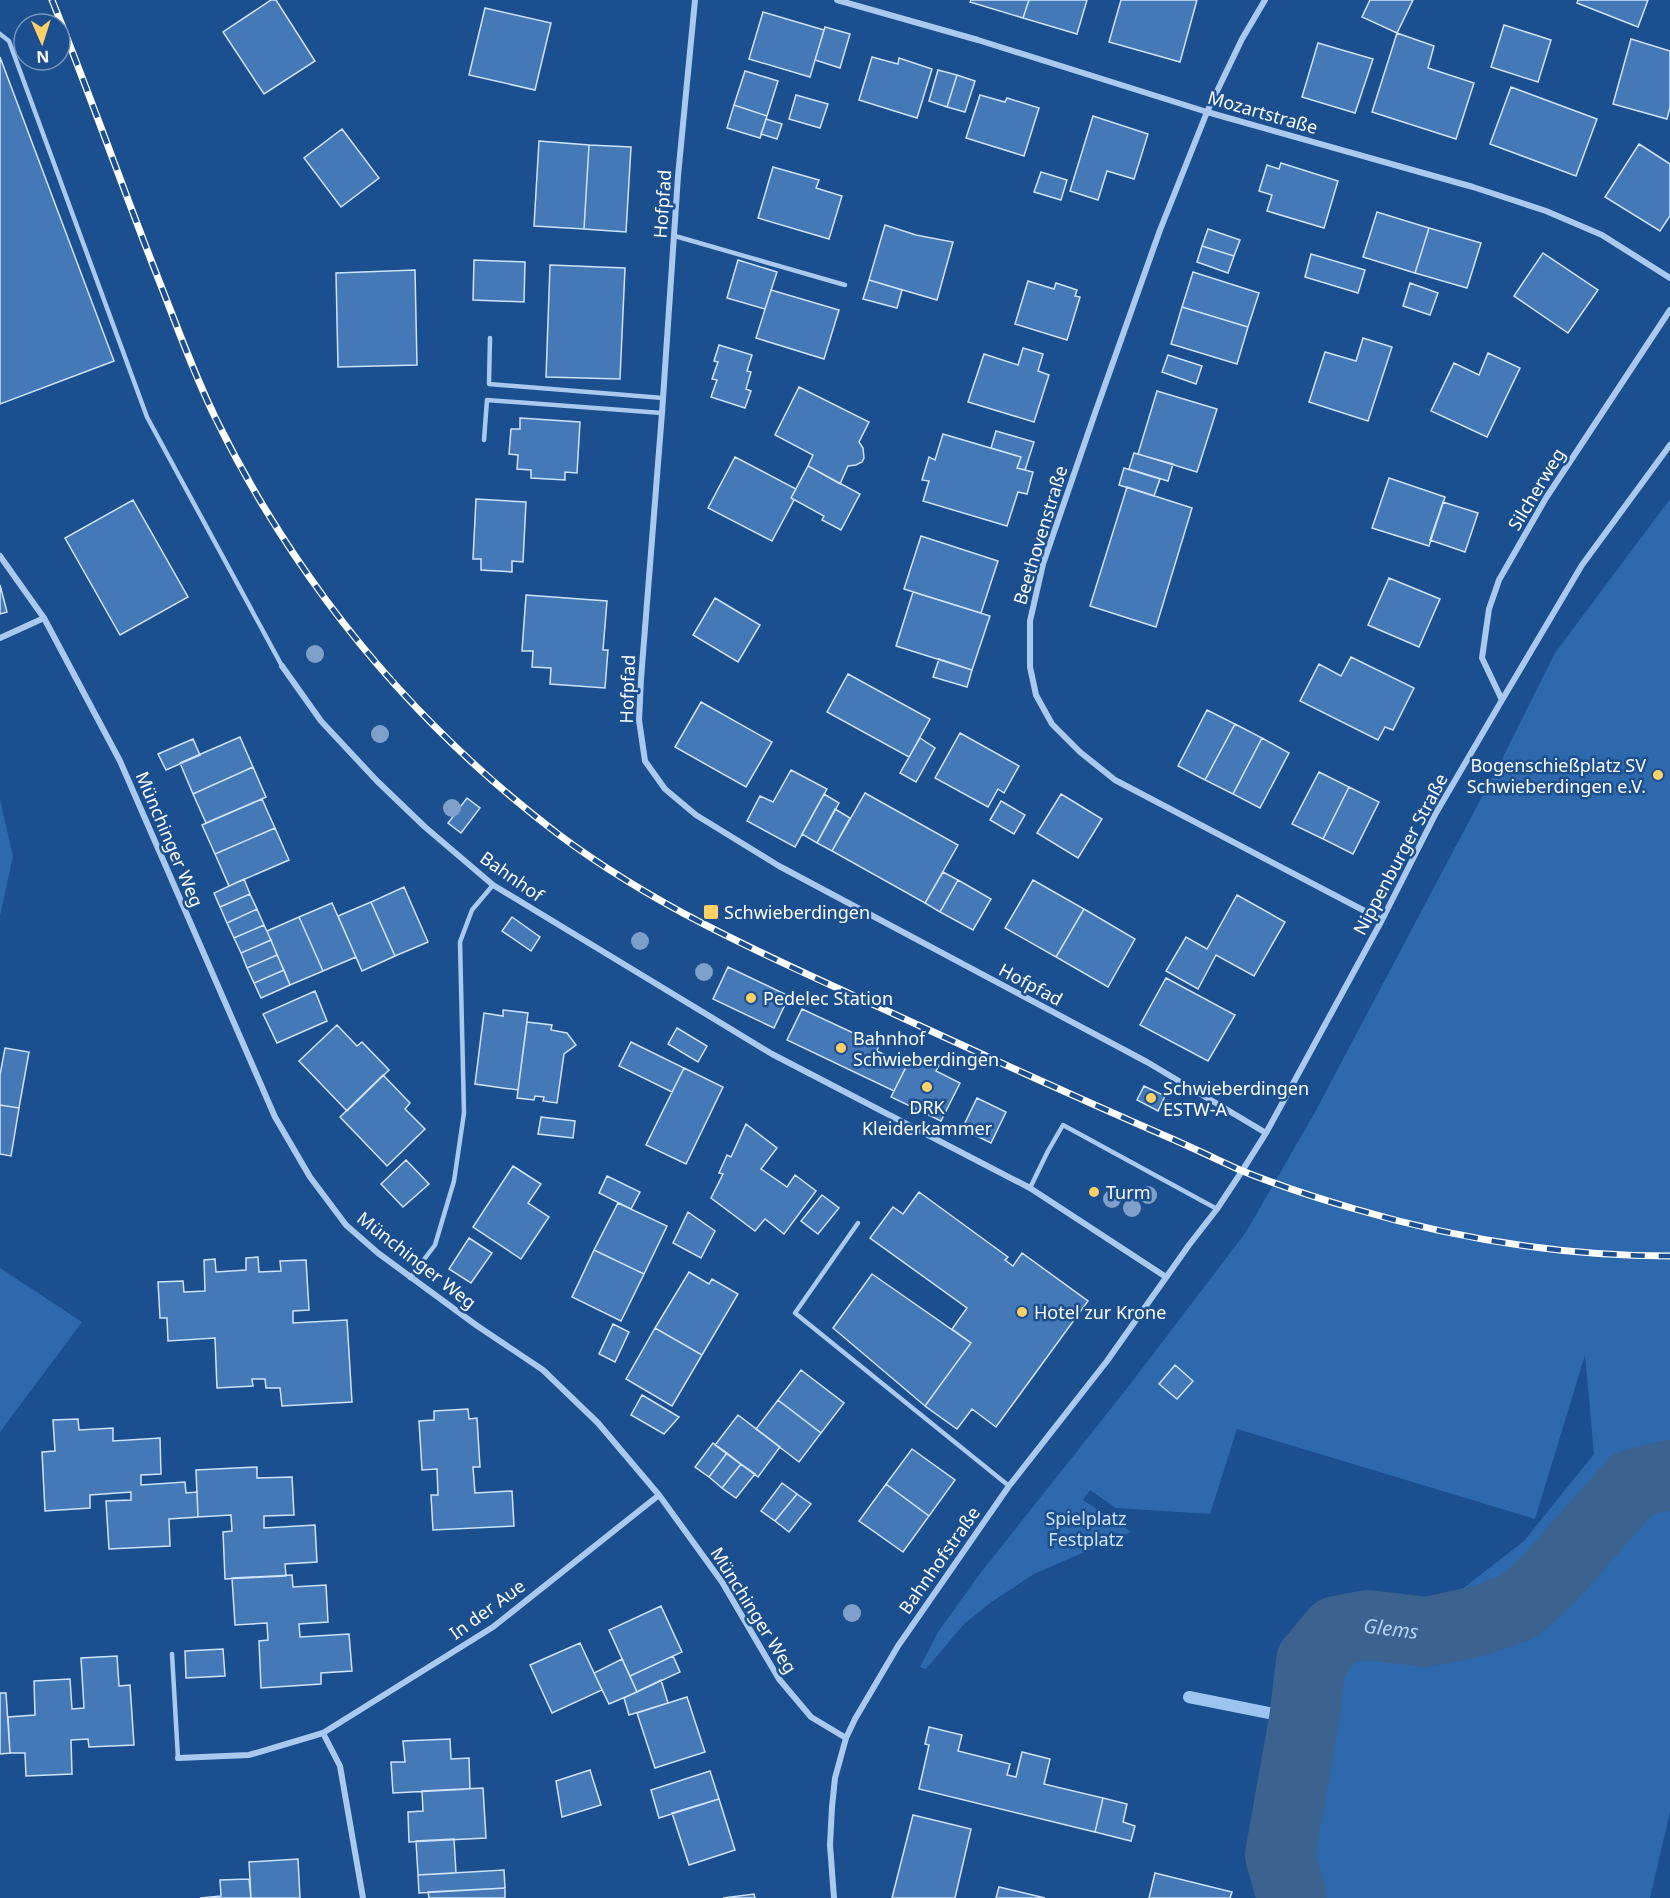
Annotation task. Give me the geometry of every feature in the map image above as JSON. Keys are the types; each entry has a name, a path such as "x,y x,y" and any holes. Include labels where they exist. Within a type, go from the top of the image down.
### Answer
{"street":[{"name":"Hofpfad","path":"694,0 639,720 645,761 665,789 696,815 779,866 1147,1062 1266,1132"},
{"name":"Mozartstraße","path":"837,0 978,40 1207,112 1473,187 1546,211 1602,235 1670,278"},
{"name":"Beethovenstraße","path":"1264,0 1242,39 1207,112 1160,230 1043,564 1030,621 1030,667 1036,696 1052,724 1080,752 1115,780 1382,920"},
{"name":"Silcherweg","path":"1502,700 1482,658 1489,609 1499,580 1546,498 1670,310"},
{"name":"Nippenburger Straße","path":"1266,1132 1382,920 1436,813 1502,700 1582,565 1670,445"},
{"name":"Münchinger Weg","path":"0,556 44,618 120,761 275,1117 310,1177 346,1225 410,1278 543,1370 598,1423 658,1495 722,1582 778,1679 810,1717 846,1738"},
{"path":"0,638 44,618"},
{"name":"Bahnhof","path":"282,666 321,721 377,781 425,827 493,885 772,1054 1030,1188"},
{"name":"Bahnhofstraße","path":"834,1898 830,1845 835,1778 846,1738 855,1719 898,1646 1009,1486 1107,1361 1217,1209 1266,1132"},
{"path":"1030,1188 1166,1277"},
{"name":"In der Aue","path":"178,1758 249,1755 323,1733 494,1627 658,1495"},
{"path":"323,1733 340,1766 363,1898"}],"lane":[{"path":"0,34 9,41 147,417 282,666"},
{"path":"675,236 845,285"},
{"path":"490,338 489,384 663,398"},
{"path":"484,440 487,400 662,413"},
{"path":"410,1278 435,1245 454,1181 464,1113 460,942 472,910 493,885"},
{"path":"1030,1188 1063,1125 1217,1209"},
{"path":"858,1223 795,1313 1009,1486"},
{"path":"172,1654 178,1758"}],"green space":[{"name":"Spielplatz Festplatz","path":"1670,499 1670,1812 1650,1898 1269,1898 1255,1804 1283,1643 1333,1600 1452,1597 1524,1541 1594,1454 1585,1355 1535,1519 1237,1429 1210,1514 1116,1508 1090,1490 1083,1500 1131,1532 1034,1574 990,1603 964,1624 926,1669 920,1667 938,1632 982,1571 1128,1387 1246,1232 1314,1114 1503,757 1555,653"},
{"path":"0,800 13,856 0,916"},
{"path":"0,1268 82,1322 0,1432"}],"building":[{"path":"271,0 276,0 315,61 264,94 223,32"},
{"path":"971,0 1029,0 1023,18 970,2"},
{"path":"1029,0 1087,0 1077,34 1023,18"},
{"path":"1121,0 1197,0 1180,62 1109,42"},
{"path":"1370,0 1413,0 1397,33 1362,17"},
{"path":"1578,0 1648,0 1638,27 1577,3"},
{"path":"485,8 551,23 535,90 469,75"},
{"path":"763,12 824,30 810,77 749,59"},
{"path":"1504,25 1551,40 1538,82 1491,67"},
{"path":"825,27 850,34 840,68 815,60"},
{"path":"1397,33 1434,46 1428,68 1474,83 1456,139 1372,112"},
{"path":"1631,39 1670,51 1670,107 1667,119 1613,104"},
{"path":"1318,43 1373,59 1355,113 1302,97"},
{"path":"0,57 114,361 0,404"},
{"path":"872,57 898,64 899,58 932,69 917,118 859,100"},
{"path":"938,70 957,75 947,107 929,101"},
{"path":"745,71 778,81 767,116 734,105"},
{"path":"957,75 975,81 965,112 947,107"},
{"path":"1511,87 1597,119 1576,176 1490,144"},
{"path":"796,95 828,104 820,128 789,119"},
{"path":"980,95 1005,102 1007,98 1039,108 1024,156 966,138"},
{"path":"734,105 767,116 760,138 727,128"},
{"path":"1093,116 1148,134 1134,179 1107,171 1098,200 1070,191"},
{"path":"766,119 782,124 777,139 761,134"},
{"path":"342,129 379,178 341,207 304,158"},
{"path":"539,141 589,145 584,229 534,226"},
{"path":"1639,144 1670,164 1670,216 1660,231 1605,197"},
{"path":"589,145 631,147 626,232 584,229"},
{"path":"1281,163 1338,181 1324,228 1267,211 1272,195 1259,191 1267,165 1279,169"},
{"path":"773,167 819,180 816,188 842,196 829,239 758,218"},
{"path":"1041,172 1067,180 1061,200 1034,192"},
{"path":"1377,212 1429,228 1415,273 1363,257"},
{"path":"885,225 916,235 953,242 937,300 869,280"},
{"path":"1429,228 1481,243 1467,288 1415,273"},
{"path":"1208,229 1240,240 1234,256 1202,246"},
{"path":"1202,246 1234,256 1228,273 1197,262"},
{"path":"1543,253 1598,290 1568,333 1514,296"},
{"path":"1311,254 1365,270 1358,293 1305,277"},
{"path":"474,260 525,262 524,302 473,300"},
{"path":"738,260 777,272 765,309 727,298"},
{"path":"550,265 625,268 620,379 546,377"},
{"path":"415,270 417,365 338,367 336,273"},
{"path":"1193,272 1259,293 1248,327 1182,307"},
{"path":"869,280 902,290 897,308 863,299"},
{"path":"1028,281 1054,289 1056,283 1077,290 1075,296 1080,297 1067,340 1015,324"},
{"path":"1410,283 1438,293 1430,315 1403,306"},
{"path":"771,290 839,310 824,359 756,338"},
{"path":"1182,307 1248,327 1237,364 1171,344"},
{"path":"1363,338 1392,347 1368,421 1309,402 1325,352 1356,361"},
{"path":"719,345 752,355 747,371 751,372 746,389 751,391 745,408 711,397 717,380 712,379 718,362 714,361"},
{"path":"1023,348 1043,354 1038,371 1049,375 1034,422 968,402 984,354 1018,365"},
{"path":"1488,353 1520,368 1487,437 1431,411 1454,363 1479,375"},
{"path":"1168,355 1202,366 1196,384 1162,372"},
{"path":"799,387 869,422 859,442 863,448 864,458 856,465 848,466 840,484 808,466 813,455 775,435"},
{"path":"1157,391 1217,409 1197,472 1138,454"},
{"path":"520,418 580,422 577,473 565,472 565,480 531,478 531,470 517,469 518,455 509,454 511,429 520,429"},
{"path":"996,431 1034,442 1025,470 1017,468 1021,457 991,448"},
{"path":"943,434 1021,457 1017,468 1033,472 1027,494 1018,492 1007,526 923,501 929,481 922,480 929,457 935,460"},
{"path":"1134,453 1173,464 1168,481 1129,469"},
{"path":"735,457 796,489 791,498 794,500 772,541 708,508"},
{"path":"808,466 860,494 841,530 822,520 824,516 791,498"},
{"path":"1124,468 1160,479 1154,496 1119,485"},
{"path":"1389,478 1445,497 1429,546 1372,528"},
{"path":"1127,487 1192,508 1156,627 1090,606"},
{"path":"476,499 526,502 523,562 512,561 512,572 481,570 481,559 473,559"},
{"path":"133,500 188,597 120,635 65,538"},
{"path":"1443,502 1478,513 1465,552 1430,540"},
{"path":"921,536 998,561 981,613 904,589"},
{"path":"1389,578 1440,599 1419,647 1368,625"},
{"path":"0,585 7,612 0,614"},
{"path":"913,592 990,616 972,670 896,646"},
{"path":"526,595 607,601 603,650 608,650 605,688 550,684 551,668 532,667 533,651 522,651"},
{"path":"715,598 760,625 738,662 693,635"},
{"path":"1351,657 1414,688 1393,730 1385,727 1378,740 1300,701 1319,664 1341,676"},
{"path":"939,659 972,670 967,687 933,677"},
{"path":"848,674 930,719 909,757 827,712"},
{"path":"701,702 772,742 746,787 675,747"},
{"path":"1207,710 1235,724 1205,780 1178,766"},
{"path":"1235,724 1262,738 1233,794 1205,780"},
{"path":"960,733 1019,766 1004,793 998,789 988,807 935,778"},
{"path":"240,737 253,767 193,794 180,763"},
{"path":"920,738 935,748 916,782 900,773"},
{"path":"1262,738 1289,753 1260,808 1233,794"},
{"path":"193,739 200,755 166,770 158,754"},
{"path":"253,767 266,797 206,823 193,794"},
{"path":"791,770 827,789 795,847 747,821 760,796 773,802"},
{"path":"1319,772 1349,787 1323,839 1292,824"},
{"path":"1349,787 1379,802 1353,854 1323,839"},
{"path":"865,793 958,845 925,903 832,851"},
{"path":"824,794 839,803 817,843 802,834"},
{"path":"1061,794 1102,819 1078,858 1037,833"},
{"path":"467,798 480,808 461,833 448,823"},
{"path":"262,799 275,828 215,854 202,825"},
{"path":"1001,801 1025,815 1014,834 990,820"},
{"path":"835,809 850,818 832,851 817,843"},
{"path":"275,828 289,860 229,886 215,854"},
{"path":"943,872 958,880 940,912 925,903"},
{"path":"244,879 250,894 220,907 214,893"},
{"path":"958,880 991,899 973,930 940,912"},
{"path":"1033,880 1084,909 1056,957 1005,928"},
{"path":"404,887 428,942 395,956 371,902"},
{"path":"250,894 257,909 227,923 220,907"},
{"path":"1237,895 1285,922 1254,976 1216,955 1198,989 1166,971 1186,937 1207,949"},
{"path":"371,902 395,956 362,971 338,916"},
{"path":"332,903 356,957 323,971 299,917"},
{"path":"257,909 264,925 234,938 227,923"},
{"path":"1084,909 1135,939 1108,987 1056,957"},
{"path":"299,917 323,971 290,985 267,931"},
{"path":"512,917 540,937 531,951 502,931"},
{"path":"264,925 271,940 241,953 234,938"},
{"path":"271,940 277,955 247,968 241,953"},
{"path":"277,955 284,970 254,983 247,968"},
{"name":"Pedelec Station","path":"728,967 789,996 774,1028 713,999"},
{"path":"284,970 290,985 261,998 254,983"},
{"path":"1166,978 1235,1015 1208,1061 1140,1025"},
{"path":"315,991 327,1021 277,1043 263,1014"},
{"name":"Bahnhof Schwieberdingen","path":"802,1009 879,1045 877,1051 907,1065 894,1091 787,1040"},
{"path":"503,1010 528,1013 518,1090 475,1084 484,1013 503,1016"},
{"path":"527,1022 552,1025 551,1030 567,1033 576,1045 564,1054 557,1103 543,1101 544,1097 535,1096 534,1100 517,1098"},
{"path":"337,1025 357,1046 362,1042 389,1070 347,1111 299,1061"},
{"path":"677,1028 707,1046 698,1062 668,1044"},
{"path":"631,1042 684,1068 672,1092 619,1066"},
{"path":"5,1048 29,1052 19,1108 0,1105 0,1075"},
{"name":"DRK Kleiderkammer","path":"917,1055 939,1065 936,1071 960,1083 941,1121 891,1097 910,1059 914,1061"},
{"path":"684,1068 723,1087 686,1164 646,1145"},
{"path":"383,1075 410,1103 405,1109 425,1129 387,1166 340,1117"},
{"name":"Schwieberdingen ESTW-A","path":"1144,1086 1165,1096 1158,1111 1137,1100"},
{"path":"977,1098 1006,1112 991,1143 962,1129"},
{"path":"0,1105 19,1108 11,1156 0,1154"},
{"path":"541,1117 575,1121 573,1138 538,1134"},
{"path":"746,1124 777,1148 761,1169 787,1187 795,1175 816,1191 784,1234 765,1219 755,1231 711,1198 723,1174 719,1173 727,1155 731,1157"},
{"path":"406,1160 429,1184 403,1207 381,1184"},
{"path":"513,1166 541,1184 528,1203 549,1217 521,1259 473,1227"},
{"path":"607,1176 640,1192 631,1209 599,1193"},
{"path":"919,1192 1008,1257 1005,1260 1013,1266 1022,1253 1088,1301 996,1427 972,1409 957,1429 925,1406 971,1343 952,1329 967,1308 870,1238 893,1207 903,1214"},
{"path":"822,1195 839,1208 818,1234 801,1221"},
{"path":"618,1203 667,1226 644,1274 594,1250"},
{"path":"688,1212 715,1231 701,1258 673,1243"},
{"path":"469,1238 492,1253 471,1283 449,1269"},
{"path":"594,1250 644,1274 621,1321 572,1297"},
{"path":"258,1257 259,1272 281,1271 280,1261 306,1260 309,1310 293,1311 293,1323 347,1320 352,1402 282,1406 280,1388 266,1388 265,1379 252,1379 253,1386 217,1388 215,1338 168,1341 167,1318 160,1318 158,1282 183,1281 184,1292 205,1291 204,1260 215,1259 216,1272 246,1270 246,1258"},
{"path":"689,1272 709,1284 712,1279 738,1294 702,1355 655,1328"},
{"path":"872,1274 971,1343 925,1406 833,1328"},
{"path":"613,1324 629,1332 615,1362 599,1354"},
{"path":"655,1328 702,1355 672,1406 626,1379"},
{"path":"1175,1365 1193,1381 1177,1399 1159,1384"},
{"path":"801,1370 844,1403 821,1433 778,1400"},
{"path":"642,1395 679,1417 664,1434 631,1415"},
{"path":"778,1400 821,1433 799,1462 756,1429"},
{"path":"468,1409 469,1419 477,1418 480,1467 473,1467 475,1493 512,1491 514,1526 433,1530 431,1495 438,1495 437,1469 422,1470 419,1421 434,1420 434,1411"},
{"path":"738,1415 780,1447 758,1477 715,1445"},
{"path":"78,1419 79,1430 113,1428 113,1441 160,1438 161,1474 141,1475 141,1485 185,1482 186,1493 197,1492 198,1517 169,1519 170,1546 109,1549 106,1501 131,1500 131,1492 90,1495 90,1508 45,1511 42,1452 55,1451 53,1420"},
{"path":"713,1443 727,1453 709,1477 695,1467"},
{"path":"912,1449 955,1480 929,1516 886,1484"},
{"path":"727,1453 741,1464 722,1488 709,1477"},
{"path":"741,1464 755,1474 736,1498 722,1488"},
{"path":"257,1467 257,1478 292,1477 294,1515 264,1516 264,1528 315,1525 317,1562 285,1564 286,1576 225,1579 223,1532 232,1531 231,1515 198,1517 196,1470"},
{"path":"782,1483 797,1494 775,1521 761,1511"},
{"path":"886,1484 929,1516 903,1552 859,1521"},
{"path":"797,1494 811,1504 789,1532 775,1521"},
{"path":"292,1575 293,1587 326,1585 328,1622 299,1624 300,1637 349,1634 352,1671 321,1673 321,1684 261,1688 259,1641 268,1640 267,1623 235,1625 232,1578"},
{"path":"661,1606 682,1652 630,1676 609,1630"},
{"path":"580,1643 602,1690 552,1713 530,1665"},
{"path":"223,1649 225,1676 186,1678 185,1651"},
{"path":"117,1656 119,1686 130,1685 134,1745 89,1747 88,1739 71,1740 72,1774 26,1776 25,1753 10,1753 8,1717 35,1715 34,1681 70,1679 72,1709 84,1708 81,1658"},
{"path":"673,1656 680,1672 637,1692 630,1676"},
{"path":"622,1659 637,1692 609,1704 594,1673"},
{"path":"661,1680 668,1703 629,1715 624,1698"},
{"path":"0,1693 6,1693 10,1753 0,1754"},
{"path":"687,1697 705,1752 655,1768 637,1713"},
{"path":"929,1727 962,1735 958,1751 1010,1764 1007,1775 1016,1777 1022,1752 1050,1759 1044,1784 1103,1798 1095,1832 919,1789 929,1745 925,1744"},
{"path":"450,1739 451,1759 469,1758 470,1789 393,1793 391,1762 405,1762 403,1741"},
{"path":"590,1770 601,1805 562,1817 556,1781"},
{"path":"710,1771 719,1799 659,1818 651,1790"},
{"path":"483,1788 486,1838 409,1842 408,1812 423,1811 422,1791"},
{"path":"1103,1798 1127,1804 1123,1822 1135,1826 1131,1841 1095,1832"},
{"path":"719,1799 735,1850 689,1865 672,1813"},
{"path":"913,1815 971,1829 955,1898 892,1898"},
{"path":"454,1839 456,1873 418,1875 416,1841"},
{"path":"298,1859 300,1898 251,1898 249,1862"},
{"path":"504,1870 505,1888 419,1893 418,1875"},
{"path":"1155,1873 1232,1892 1230,1898 1149,1898"},
{"path":"249,1879 251,1898 200,1898 221,1896 220,1880"},
{"path":"999,1887 1045,1898 996,1898"},
{"path":"505,1888 505,1898 429,1898 428,1892"},
{"path":"754,1894 755,1898 723,1898"}],"waterway":[{"name":"Glems","path":"1292,1898 1280,1855 1304,1720 1311,1661 1336,1631 1367,1625 1427,1632 1478,1621 1518,1607 1546,1582 1633,1484 1670,1475"},
{"path":"1189,1697 1304,1720"}],"railway":[{"path":"52,0 193,368 241,468 267,513 351,633 405,695 494,782 558,834 643,890 733,939 825,983 1254,1176 1393,1220 1471,1237 1590,1253 1670,1256"}],"place":[{"name":"Bogenschießplatz SV Schwieberdingen e.V.","path":"1658,775"},
{"name":"Schwieberdingen","path":"711,912"},
{"name":"Pedelec Station","path":"751,998"},
{"name":"Bahnhof Schwieberdingen","path":"841,1048"},
{"name":"DRK Kleiderkammer","path":"927,1087"},
{"name":"Schwieberdingen ESTW-A","path":"1151,1098"},
{"name":"Turm","path":"1094,1192"},
{"name":"Hotel zur Krone","path":"1022,1312"}]}
